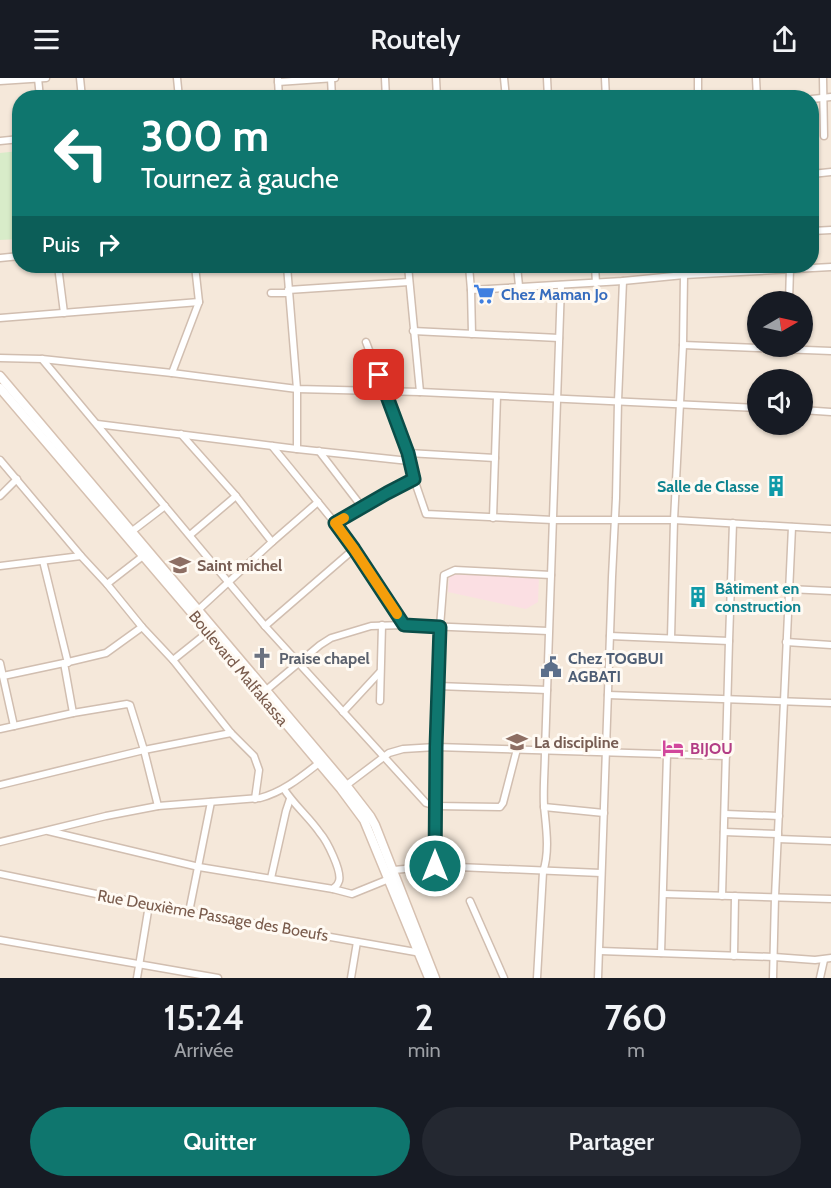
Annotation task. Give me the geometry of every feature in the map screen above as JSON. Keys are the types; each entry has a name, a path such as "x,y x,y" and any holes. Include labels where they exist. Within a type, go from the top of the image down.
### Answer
{"main road":[{"name":"Boulevard Malfakassa","path":"0,376 343,787 368,828 422,954"},
{"name":"Boulevard Malfakassa","path":"0,388 143,556 196,612 208,632 264,692 319,763 370,816 394,870 429,978"},
{"path":"422,954 435,978"}],"street":[{"path":"0,81 46,78"},
{"path":"278,80 332,78"},
{"path":"823,78 824,136"},
{"path":"819,98 831,97"},
{"path":"59,273 64,313"},
{"path":"172,373 199,302 196,273"},
{"path":"287,273 297,389 297,449"},
{"path":"408,273 420,392"},
{"path":"469,273 472,334"},
{"path":"518,273 519,286"},
{"path":"595,273 596,283"},
{"path":"471,290 713,273"},
{"path":"789,291 790,273"},
{"path":"671,638 684,275"},
{"path":"598,978 623,281"},
{"path":"271,293 409,282"},
{"path":"537,978 543,872 546,860 545,750 561,285"},
{"path":"0,318 199,302"},
{"path":"413,332 559,338"},
{"path":"366,342 408,453 426,514 552,520 674,520 831,529"},
{"path":"683,345 747,346"},
{"path":"813,349 831,351"},
{"path":"0,364 3,358 42,359 297,389 420,392 747,407"},
{"path":"42,359 265,626 426,803 436,806 500,807 517,749"},
{"path":"493,518 497,396"},
{"path":"813,411 831,412"},
{"path":"96,424 409,461"},
{"path":"181,434 236,496 272,542"},
{"path":"272,446 335,523 404,625"},
{"path":"319,451 362,507"},
{"path":"408,453 495,458"},
{"path":"0,460 142,627 173,660 231,733 254,756 259,770 255,799"},
{"path":"335,523 414,479"},
{"path":"0,496 17,480"},
{"path":"190,535 236,496"},
{"path":"196,612 318,502"},
{"path":"131,532 165,506"},
{"path":"722,896 733,523"},
{"path":"773,978 792,527"},
{"path":"265,626 354,549"},
{"path":"0,566 81,556"},
{"path":"107,584 143,556"},
{"path":"43,561 66,663 73,713"},
{"path":"435,866 436,747 444,575 455,570 551,574"},
{"path":"788,589 831,591"},
{"path":"264,692 331,638 382,624 549,631"},
{"path":"380,701 382,624"},
{"path":"3,676 106,653 142,627"},
{"path":"173,660 208,632"},
{"path":"610,636 729,641"},
{"path":"786,642 831,645"},
{"path":"0,663 14,726"},
{"path":"343,712 381,671"},
{"path":"438,686 547,690"},
{"path":"608,695 831,703"},
{"path":"0,729 73,713 130,705 158,806"},
{"path":"0,785 144,750 231,733"},
{"path":"343,787 383,756 395,751 436,747 726,756"},
{"path":"661,953 667,755"},
{"path":"0,842 106,816 158,806 255,799 272,795 319,763"},
{"path":"284,789 321,834 336,864 339,880 333,889"},
{"path":"271,878 290,799"},
{"path":"189,912 211,802"},
{"path":"544,807 604,813"},
{"path":"725,814 779,816"},
{"path":"48,831 199,867 352,894 389,879"},
{"path":"724,831 831,841"},
{"path":"394,870 435,866 601,873"},
{"name":"Rue Deuxième Passage des Boeufs","path":"0,874 149,905 422,954"},
{"path":"664,894 831,899"},
{"path":"734,956 735,896"},
{"path":"470,901 504,978"},
{"path":"137,978 149,905"},
{"path":"0,940 218,978"},
{"path":"351,978 357,942"},
{"path":"600,951 828,959 820,978"}],"shaded area":[{"path":"0,78 831,78 831,978 0,978"},
{"path":"451,574 539,577 538,602 526,609 448,592"}],"green space":[{"path":"12,152 12,239 0,240 0,153"}],"slow traffic":[{"path":"344,518 335,523 397,614"}],"place":[{"name":"Chez Maman Jo","path":"484,294"},
{"name":"Salle de Classe","path":"776,486"},
{"name":"Saint michel","path":"180,565"},
{"name":"Bâtiment en construction","path":"698,597"},
{"name":"Praise chapel","path":"262,658"},
{"name":"Chez TOGBUI AGBATI","path":"551,667"},
{"name":"La discipline","path":"517,742"},
{"name":"BIJOU","path":"673,748"}],"route":[{"path":"379,375 408,453 414,479 335,523 404,625 440,627 435,866"}]}
